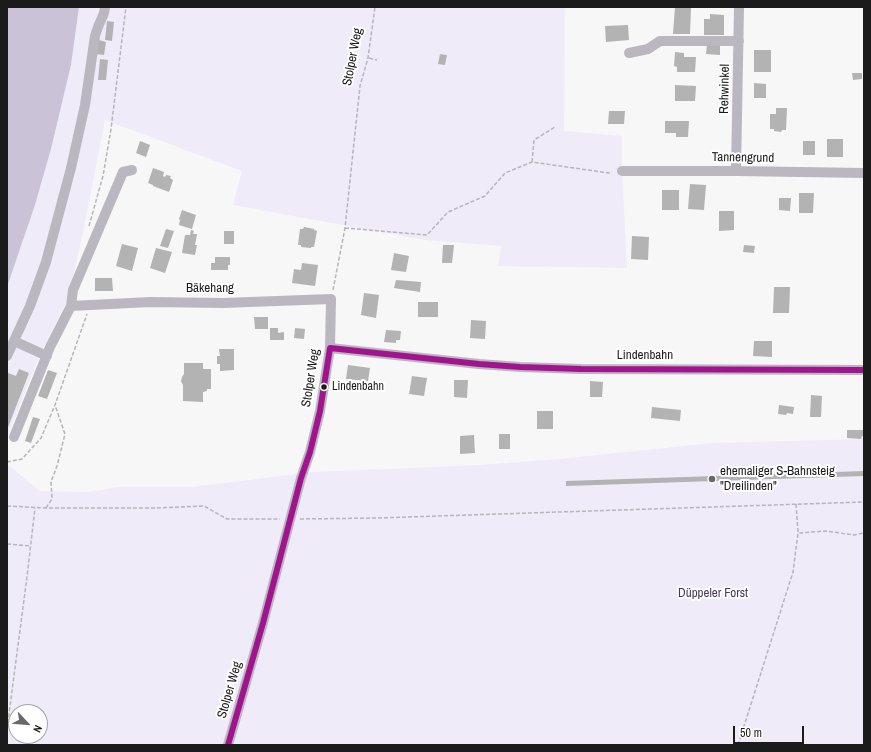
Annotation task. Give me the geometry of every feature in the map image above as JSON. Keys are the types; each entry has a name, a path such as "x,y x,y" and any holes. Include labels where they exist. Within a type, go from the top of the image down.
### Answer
{"street":[{"path":"7,356 30,306 46,262 71,168 85,105 96,36 105,7"},
{"name":"Rehwinkel","path":"736,171 739,7"},
{"path":"629,53 648,49 660,41 739,41"},
{"path":"14,437 47,356 71,306 73,290 123,172 132,170"},
{"name":"Tannengrund","path":"622,171 864,173"},
{"name":"Bäkehang","path":"71,306 150,302 223,303 331,299"},
{"name":"Stolper Weg","path":"228,745 263,623 320,411 330,348 331,299"},
{"path":"14,341 47,356"},
{"name":"Lindenbahn","path":"330,348 520,367 581,369 864,370"}],"path":[{"path":"88,228 103,176 110,137 126,7"},
{"name":"Stolper Weg","path":"331,299 345,228 360,86 368,58 375,7"},
{"path":"368,58 376,60"},
{"path":"532,162 534,140 555,127"},
{"path":"345,228 426,235 448,212 485,196 505,173 532,162 609,173 622,171"},
{"path":"7,462 22,459 41,438 55,405 90,305"},
{"path":"46,508 52,499 50,482 57,466 64,434 55,405"},
{"path":"7,506 35,508 157,508 204,506 227,519 292,514 377,518 864,502"},
{"path":"738,745 793,572 798,533 796,504"},
{"path":"7,729 35,508"},
{"path":"798,533 826,531 854,535 864,533"},
{"path":"7,544 31,546"}],"green space":[{"path":"79,7 565,7 564,131 622,136 622,171 627,268 498,266 501,246 425,240 233,205 242,171 105,120 83,233 67,301 43,348 7,437 7,287 35,205 51,149 71,65"},
{"name":"Düppeler Forst","path":"864,439 864,745 7,745 7,464 40,491 89,492 118,487 191,487 314,472 480,465 559,459 712,443"}],"shaded area":[{"path":"7,7 79,7 71,65 51,149 35,205 7,287"}],"building":[{"path":"675,7 691,7 690,34 673,34"},
{"path":"710,14 724,15 724,35 704,35 704,19 710,19"},
{"path":"107,21 114,22 112,41 105,40"},
{"path":"628,25 629,40 606,42 605,26"},
{"path":"99,40 106,42 104,55 95,54"},
{"path":"707,45 720,45 720,55 706,54"},
{"path":"754,50 771,50 771,72 754,72"},
{"path":"675,52 684,53 684,57 696,57 695,72 677,72 677,67 674,66"},
{"path":"440,54 447,55 445,65 438,64"},
{"path":"100,59 108,60 106,80 98,80"},
{"path":"852,73 862,73 862,79 853,80"},
{"path":"754,83 766,84 766,98 754,98"},
{"path":"675,85 696,86 695,101 675,101"},
{"path":"776,108 787,108 786,130 782,130 781,132 770,129 770,114 776,114"},
{"path":"609,111 625,111 624,124 608,124"},
{"path":"665,121 689,121 688,137 676,137 676,133 665,133"},
{"path":"827,139 843,139 843,157 827,157"},
{"path":"140,141 150,145 146,157 136,153"},
{"path":"803,141 815,141 815,155 803,155"},
{"path":"153,168 164,172 163,176 165,177 166,175 171,176 170,178 173,180 169,192 148,183"},
{"path":"690,184 706,185 704,210 688,209"},
{"path":"662,190 679,190 679,210 662,210"},
{"path":"799,193 814,193 813,213 799,213"},
{"path":"779,198 791,198 790,211 779,210"},
{"path":"182,210 196,215 192,229 179,225"},
{"path":"719,211 734,211 734,230 719,231"},
{"path":"304,227 317,231 314,247 301,247 301,245 298,245 300,229 303,229"},
{"path":"166,229 174,231 168,248 160,246"},
{"path":"191,230 194,231 193,234 197,234 195,255 182,253 185,235 190,235"},
{"path":"224,231 234,231 234,244 224,244"},
{"path":"632,236 649,237 648,260 631,259"},
{"path":"122,244 138,248 132,271 116,266"},
{"path":"443,245 454,245 452,263 442,263"},
{"path":"744,245 755,246 754,253 743,252"},
{"path":"156,248 172,252 165,273 150,268"},
{"path":"394,253 409,256 406,272 391,270"},
{"path":"215,257 230,257 230,265 228,265 228,270 211,270 211,263 215,263"},
{"path":"302,263 318,265 315,286 292,283 294,269 301,270"},
{"path":"95,278 112,278 113,291 95,291"},
{"path":"396,280 421,282 420,292 394,288"},
{"path":"774,287 790,287 789,313 773,313"},
{"path":"364,293 379,295 376,318 361,315"},
{"path":"418,302 438,302 438,317 418,317"},
{"path":"254,317 268,317 268,329 255,329"},
{"path":"471,320 486,321 485,339 470,338"},
{"path":"270,328 278,328 278,333 284,332 284,340 270,340"},
{"path":"295,328 305,329 304,339 294,338"},
{"path":"386,330 401,331 400,340 396,340 396,343 384,342"},
{"path":"754,341 772,341 772,357 753,356"},
{"path":"219,349 234,349 234,370 220,371 220,364 217,364 217,356 220,356"},
{"path":"184,363 203,363 203,369 211,369 211,389 207,389 207,391 203,392 203,402 183,401 183,385 181,381 184,374"},
{"path":"348,365 370,368 368,381 346,379"},
{"path":"19,369 29,373 7,430 7,376 8,373 16,376"},
{"path":"48,370 57,373 47,399 38,396"},
{"path":"412,376 427,378 424,396 409,394"},
{"path":"454,380 468,380 467,398 454,397"},
{"path":"590,381 603,382 602,397 590,397"},
{"path":"811,395 822,396 821,417 810,417"},
{"path":"779,405 794,407 793,414 778,414"},
{"path":"652,407 681,410 680,421 651,418"},
{"path":"537,411 553,411 553,429 537,429"},
{"path":"33,417 40,419 31,443 25,441"},
{"path":"847,430 864,430 864,436 862,436 861,439 847,438"},
{"path":"499,434 510,434 510,449 499,449"},
{"path":"474,435 475,453 460,454 460,436"},
{"name":"ehemaliger S-Bahnsteig \"Dreilinden\"","path":"864,471 864,476 566,486 566,481"}],"transit line":[{"path":"228,745 263,623 301,478 310,452 320,411 330,348 520,367 581,369 864,370"}],"place":[{"name":"Lindenbahn","path":"324,387"},
{"name":"ehemaliger S-Bahnsteig \"Dreilinden\"","path":"712,479"}]}
